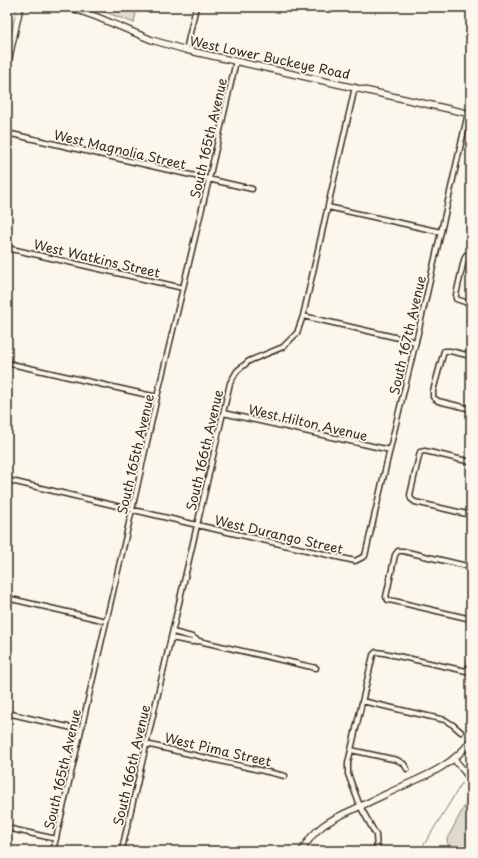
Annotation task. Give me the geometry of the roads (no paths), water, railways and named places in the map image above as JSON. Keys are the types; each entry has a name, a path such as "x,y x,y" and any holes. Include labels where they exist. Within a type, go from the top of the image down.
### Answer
{"main road":[{"path":"7,38 14,7"},
{"path":"7,67 20,7"},
{"name":"West Lower Buckeye Road","path":"69,7 157,42 186,50 469,113"},
{"path":"302,851 313,833 327,822 442,767 454,759 471,740"},
{"path":"454,759 471,778"}],"street":[{"path":"186,50 196,7"},
{"name":"South 165th Avenue","path":"53,851 236,61"},
{"name":"South 166th Avenue","path":"123,851 122,849 146,744 172,638 230,383 237,371 249,361 283,347 297,333 303,316 355,87"},
{"name":"South 167th Avenue","path":"360,559 366,556 440,232 469,113"},
{"name":"West Magnolia Street","path":"7,133 252,189"},
{"path":"328,207 440,232"},
{"name":"West Watkins Street","path":"7,248 183,288"},
{"path":"469,254 456,299 471,304"},
{"path":"303,316 416,342"},
{"path":"471,356 444,351 433,391 433,397 438,401 471,408"},
{"path":"7,363 157,397"},
{"name":"West Hilton Avenue","path":"223,413 390,450"},
{"path":"471,462 425,451 420,452 410,495 410,499 415,502 471,515"},
{"name":"West Durango Street","path":"7,480 355,561 360,559"},
{"path":"471,567 398,551 386,597 388,600 471,619"},
{"path":"7,598 106,621"},
{"path":"173,632 192,637 199,641 316,668"},
{"path":"185,641 186,635"},
{"path":"172,638 192,642 199,641"},
{"path":"377,851 376,835 360,806 348,774 348,763 373,656 376,652 466,671 471,660"},
{"path":"362,701 445,720 461,732"},
{"path":"7,713 81,730"},
{"name":"West Pima Street","path":"146,744 284,776"},
{"path":"351,750 397,760 404,764 408,769"},
{"path":"7,828 56,839"}],"waterway":[{"path":"420,851 462,783"}]}
